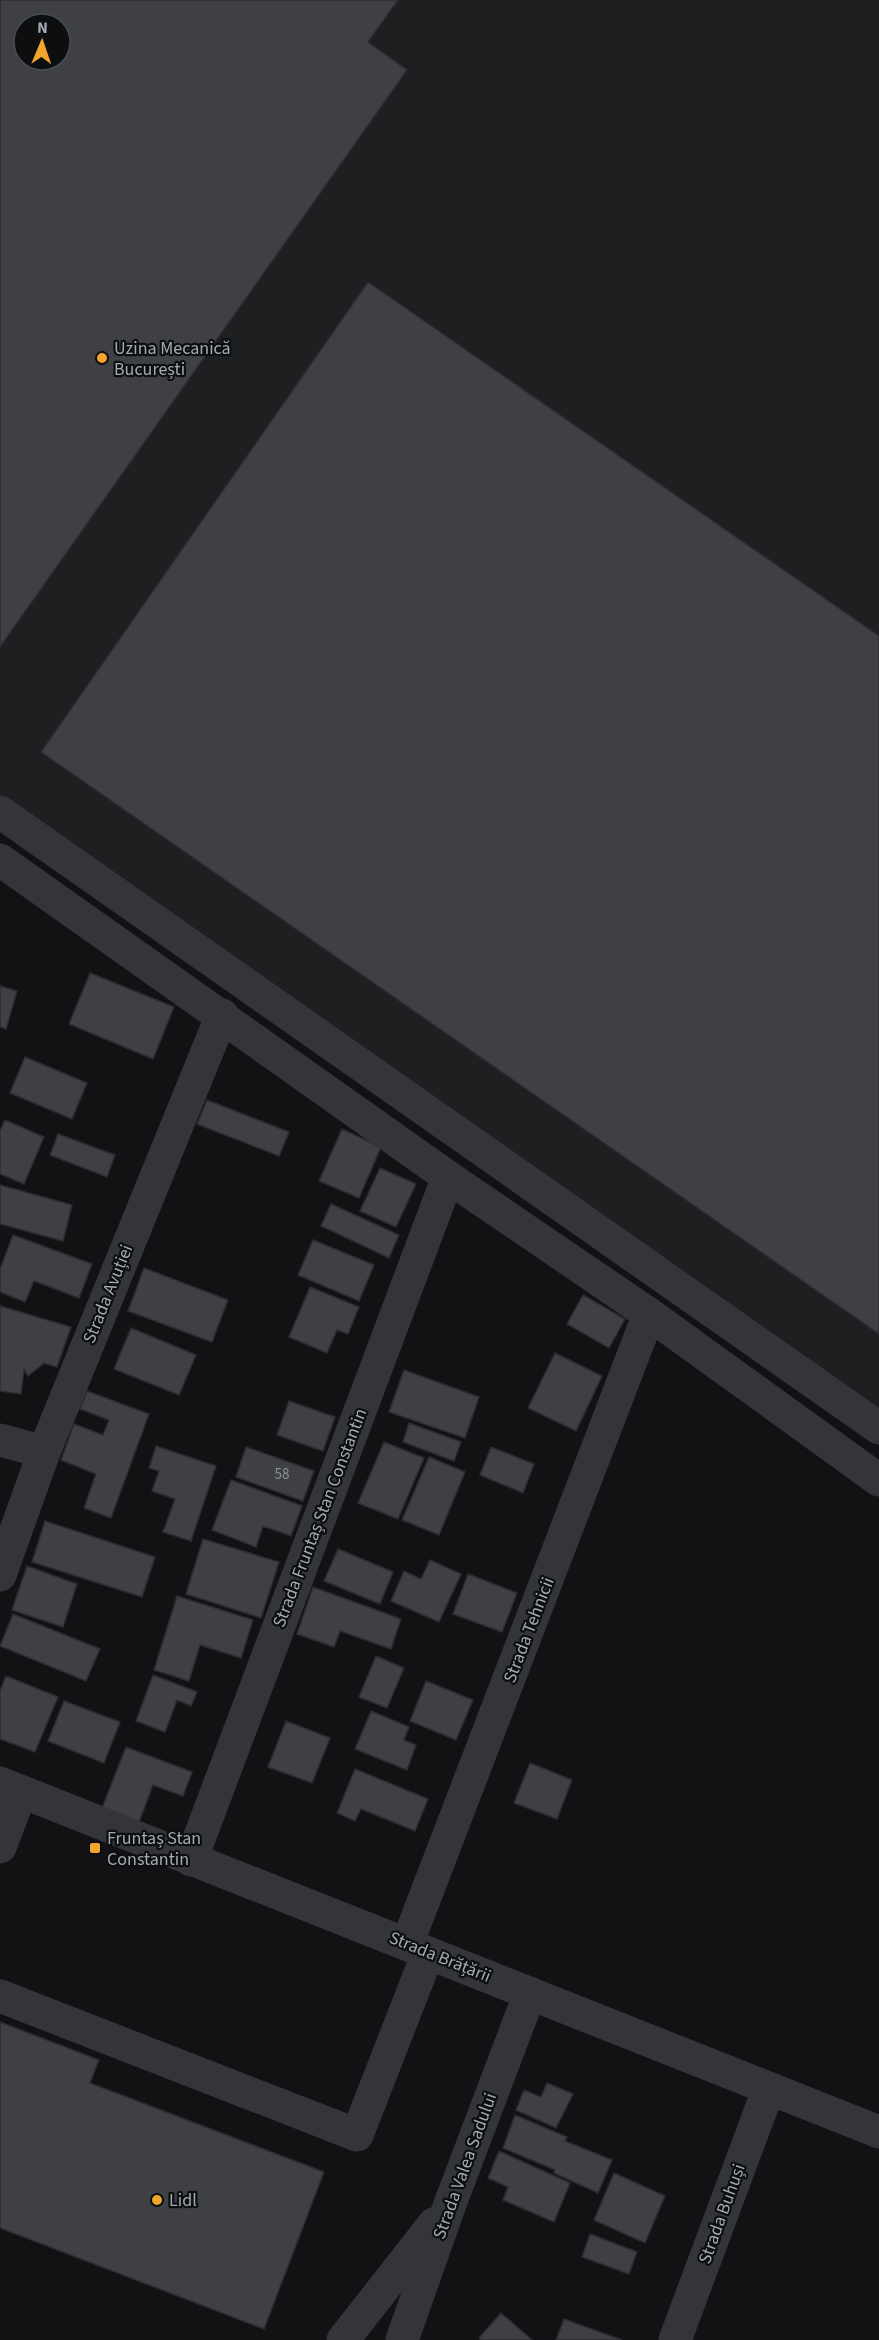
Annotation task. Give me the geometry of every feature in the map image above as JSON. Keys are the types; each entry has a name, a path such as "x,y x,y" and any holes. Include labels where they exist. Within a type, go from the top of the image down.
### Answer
{"street":[{"path":"0,812 879,1428"},
{"path":"0,860 448,1177 649,1314 879,1480"},
{"name":"Strada Avuției","path":"0,1575 44,1452 222,1015"},
{"name":"Strada Fruntaș Stan Constantin","path":"191,1860 448,1177"},
{"name":"Strada Tehnicii","path":"0,1996 357,2135 418,1948 649,1314"},
{"path":"0,1440 44,1452"},
{"path":"0,1847 10,1788"},
{"name":"Strada Brățării","path":"10,1788 879,2132"},
{"name":"Strada Valea Sadului","path":"402,2340 450,2204 530,1993"},
{"name":"Strada Buhuși","path":"675,2340 769,2088"},
{"path":"343,2340 450,2204"}],"shaded area":[{"path":"0,0 879,0 879,1439 0,826"}],"building":[{"name":"Uzina Mecanică București","path":"0,0 398,0 368,42 407,70 0,647"},
{"path":"368,282 879,636 879,1334 41,752"},
{"path":"90,973 174,1007 153,1059 69,1024"},
{"path":"0,986 17,991 6,1029 0,1027"},
{"path":"25,1057 87,1083 72,1119 10,1093"},
{"path":"207,1100 289,1132 279,1156 197,1124"},
{"path":"5,1120 44,1137 24,1184 0,1174 0,1131"},
{"path":"342,1129 381,1147 359,1198 319,1181"},
{"path":"58,1134 115,1155 107,1177 50,1155"},
{"path":"380,1168 416,1184 396,1227 360,1211"},
{"path":"0,1185 72,1205 63,1241 0,1224"},
{"path":"331,1204 399,1235 389,1258 321,1226"},
{"path":"13,1235 92,1264 79,1298 34,1281 25,1302 0,1292 0,1269"},
{"path":"313,1240 374,1265 359,1301 298,1275"},
{"path":"144,1268 228,1300 212,1342 128,1311"},
{"path":"310,1287 359,1307 348,1334 337,1330 327,1353 289,1337"},
{"path":"583,1295 625,1319 609,1348 567,1324"},
{"path":"0,1306 71,1327 57,1367 44,1363 28,1376 24,1369 21,1394 0,1391"},
{"path":"131,1328 196,1355 179,1395 114,1369"},
{"path":"555,1353 602,1376 576,1431 528,1408"},
{"path":"404,1370 479,1397 465,1438 389,1412"},
{"path":"87,1391 149,1414 111,1518 84,1508 96,1474 61,1460 74,1424 103,1435 109,1420 80,1409"},
{"path":"289,1401 335,1417 323,1451 277,1435"},
{"path":"409,1423 461,1442 454,1461 403,1442"},
{"path":"384,1442 424,1458 398,1519 358,1503"},
{"path":"156,1446 216,1466 191,1541 163,1532 175,1499 152,1491 159,1471 149,1468"},
{"path":"246,1447 314,1471 303,1501 236,1477"},
{"path":"491,1447 534,1464 523,1493 480,1475"},
{"path":"429,1457 465,1472 439,1535 402,1520"},
{"path":"231,1480 302,1506 291,1536 263,1526 256,1547 212,1530"},
{"path":"45,1521 155,1557 142,1597 32,1562"},
{"path":"203,1539 279,1562 261,1618 186,1594"},
{"path":"338,1549 393,1572 380,1604 324,1581"},
{"path":"430,1560 461,1574 439,1622 391,1601 404,1571 421,1579"},
{"path":"27,1566 77,1584 63,1627 12,1610"},
{"path":"468,1574 517,1593 502,1632 453,1614"},
{"path":"313,1587 401,1619 391,1649 340,1631 334,1647 297,1634"},
{"path":"177,1596 253,1620 241,1658 200,1645 189,1681 154,1670"},
{"path":"13,1614 100,1649 86,1681 0,1646"},
{"path":"376,1656 404,1668 387,1708 359,1697"},
{"path":"153,1675 197,1692 191,1706 177,1700 165,1732 136,1721"},
{"path":"6,1676 58,1697 35,1752 0,1739 0,1691"},
{"path":"426,1681 473,1700 456,1740 410,1721"},
{"path":"64,1701 120,1722 104,1763 48,1741"},
{"path":"371,1711 409,1727 404,1740 416,1745 407,1770 355,1749"},
{"path":"286,1721 330,1738 312,1783 268,1767"},
{"path":"126,1747 192,1772 183,1796 153,1785 139,1822 102,1808"},
{"path":"530,1763 572,1780 557,1819 514,1803"},
{"path":"355,1769 428,1799 415,1831 361,1809 355,1821 337,1813"},
{"name":"Lidl","path":"0,2022 99,2060 90,2083 324,2172 264,2329 0,2228"},
{"path":"547,2083 573,2094 556,2128 516,2110 524,2090 541,2097"},
{"path":"515,2115 567,2137 565,2141 612,2160 598,2193 554,2173 555,2170 503,2148"},
{"path":"499,2151 570,2183 554,2222 503,2200 508,2187 488,2178"},
{"path":"614,2173 665,2196 645,2243 594,2220"},
{"path":"590,2234 637,2252 629,2274 582,2257"},
{"path":"501,2313 532,2340 481,2340 479,2338"},
{"path":"564,2319 622,2340 556,2340"}],"place":[{"name":"Uzina Mecanică București","path":"102,358"},
{"name":"Fruntaș Stan Constantin","path":"95,1848"},
{"name":"Lidl","path":"157,2200"}]}
